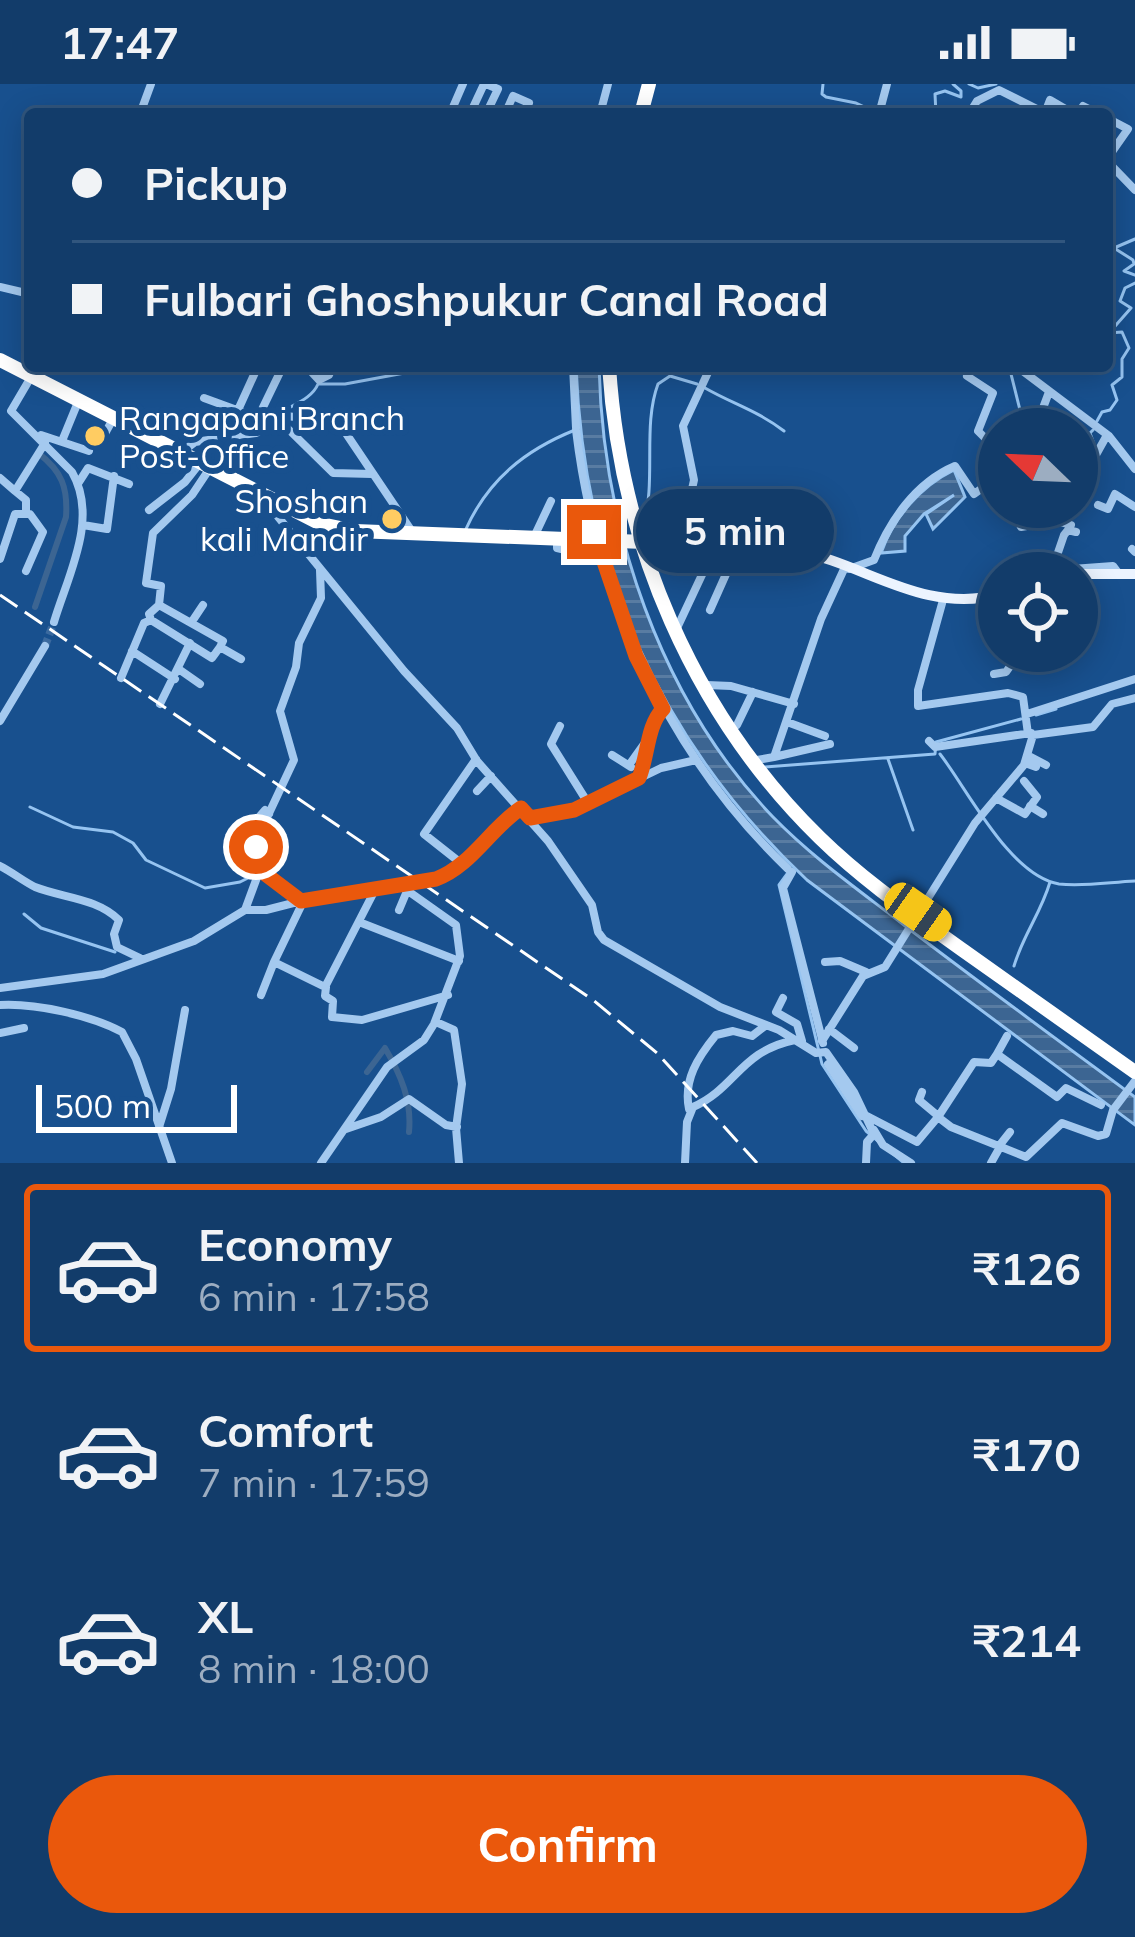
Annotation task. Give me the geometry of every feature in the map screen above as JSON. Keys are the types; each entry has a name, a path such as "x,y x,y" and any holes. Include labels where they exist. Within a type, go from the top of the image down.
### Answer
{"highway":[{"path":"0,360 328,526 597,541 639,535"},
{"path":"612,372 621,464 639,535 692,665 763,765 822,840 915,919 1135,1073"},
{"path":"639,535 677,628 707,685 763,765"}],"main road":[{"path":"639,535 680,544 797,551 943,600 978,599"},
{"path":"1098,574 1135,574"}],"street":[{"path":"486,84 498,89 489,108"},
{"path":"972,108 991,92 1007,92 1022,84"},
{"path":"1007,92 1036,108"},
{"path":"508,108 513,96 530,103 527,108"},
{"path":"1113,166 1135,190"},
{"path":"238,410 255,372"},
{"path":"181,453 196,442 238,437 253,424 281,372"},
{"path":"573,372 576,429 597,541 636,656 663,709 729,805 790,871 783,888 830,1070 873,1134 911,1163"},
{"path":"680,544 694,480 683,426 708,372"},
{"path":"1023,372 1107,435 1135,469"},
{"path":"967,376 993,393 987,408"},
{"path":"0,419 11,411 32,377"},
{"path":"1041,408 1048,392"},
{"path":"204,398 238,410 256,433 278,418 337,420 413,533"},
{"path":"62,441 78,402"},
{"path":"11,411 79,483 83,525 54,622"},
{"path":"278,418 333,473 372,474"},
{"path":"103,437 113,419"},
{"path":"33,433 89,451"},
{"path":"1098,451 1107,435"},
{"path":"15,491 45,443"},
{"path":"148,510 205,466"},
{"path":"159,605 223,640 215,662 151,620 149,614 159,605 161,586 146,583 152,536 192,495 205,466"},
{"path":"763,765 787,722 817,630 847,568 874,560 883,533 936,475 956,466 974,494 978,491"},
{"path":"79,483 88,468 129,484"},
{"path":"83,525 107,529 114,476"},
{"path":"0,478 27,502 26,513 43,532 26,571"},
{"path":"261,494 530,818 592,905 604,940 703,1002 822,1049"},
{"path":"1098,505 1108,509 1115,494 1135,507"},
{"path":"534,538 551,501"},
{"path":"691,505 705,502"},
{"path":"0,559 15,514 26,513"},
{"path":"1058,552 1065,532 1072,528"},
{"path":"677,628 716,545"},
{"path":"710,610 739,545"},
{"path":"245,910 258,872 256,839 294,760 280,711 299,643 321,598 321,569"},
{"path":"825,962 840,961 868,973 882,970 982,814 1026,759 1031,733 1023,697 1008,693 918,706 918,690 943,600"},
{"path":"191,622 203,605"},
{"path":"122,678 144,623 151,620"},
{"path":"160,704 190,643"},
{"path":"0,719 45,646"},
{"path":"220,647 241,659"},
{"path":"132,651 200,684"},
{"path":"994,674 1002,672"},
{"path":"1027,716 1135,679"},
{"path":"707,685 794,704"},
{"path":"737,725 753,692"},
{"path":"934,745 1093,727 1113,703 1135,698"},
{"path":"629,765 663,709"},
{"path":"763,765 828,740 787,722"},
{"path":"560,726 551,745 588,803"},
{"path":"640,776 652,734"},
{"path":"612,755 640,776"},
{"path":"530,818 588,803 640,776 697,759"},
{"path":"1026,759 1041,766"},
{"path":"461,865 424,834 482,763"},
{"path":"477,791 491,776"},
{"path":"996,798 1024,814 1036,794 1024,781"},
{"path":"1030,806 1043,814"},
{"path":"0,988 104,974 194,941 245,910 436,879 461,865 521,808"},
{"path":"0,866 30,885 116,916 117,946 135,960"},
{"path":"258,872 301,901"},
{"path":"399,910 406,886"},
{"path":"322,1163 392,1061 424,1040 448,995 459,961 456,925 406,886"},
{"path":"376,888 326,987 325,996 334,1004 332,1017 362,1020 448,995"},
{"path":"261,995 301,901"},
{"path":"359,922 459,961"},
{"path":"274,962 326,987"},
{"path":"822,1049 829,1029 868,973"},
{"path":"783,998 776,1012 797,1024 799,1040"},
{"path":"0,1005 27,1004 122,1032 172,1163"},
{"path":"158,1128 171,1089 185,1010"},
{"path":"841,1011 850,1019"},
{"path":"435,1021 455,1032 462,1084 459,1163"},
{"path":"685,1163 687,1094 693,1069 716,1035 734,1031 752,1036 765,1026"},
{"path":"0,1033 24,1028"},
{"path":"829,1029 854,1048"},
{"path":"865,1118 917,1142 974,1062 991,1063 1007,1036"},
{"path":"690,1111 716,1096 755,1054 799,1040"},
{"path":"997,1054 1057,1096 1066,1088 1101,1105"},
{"path":"922,1092 919,1100 938,1116 1026,1157 1058,1124 1103,1136 1135,1073"},
{"path":"345,1128 381,1117 408,1099 446,1125 457,1126"},
{"path":"991,1163 1010,1132"},
{"path":"866,1163 873,1134"}],"water":[{"path":"576,372 599,372 612,488 645,608 698,719 733,770 773,817 819,859 1135,1097 1135,1125 807,880 755,826 709,769 639,647 613,581 582,441"},
{"path":"954,470 965,497 933,529 926,514 954,495 924,514 905,536 905,551 881,553 910,504"}],"waterway":[{"path":"823,84 826,97 866,108"},
{"path":"936,108 935,94 945,91 961,97 953,84"},
{"path":"969,84 978,88 996,84"},
{"path":"1135,239 1114,248 1133,260 1124,271 1135,275"},
{"path":"1113,328 1131,308 1120,301 1125,288 1135,283"},
{"path":"1098,419 1117,400 1112,385 1122,377 1122,359 1129,348 1122,332 1113,333"},
{"path":"273,418 318,384 410,372"},
{"path":"1010,372 1020,408"},
{"path":"643,527 658,384 670,376 697,384"},
{"path":"705,388 784,431"},
{"path":"234,425 248,429"},
{"path":"466,529 485,496 510,469 575,430"},
{"path":"35,607 66,517 58,474 38,453"},
{"path":"1036,715 1056,709"},
{"path":"765,767 935,754 936,742 1021,719"},
{"path":"940,754 1007,849 1041,878 1068,885 1135,881"},
{"path":"888,759 913,830"},
{"path":"30,807 73,827 113,832 133,843 146,860 205,888 254,875"},
{"path":"790,870 779,885 822,1064 866,1131 904,1163"},
{"path":"1014,966 1050,882"},
{"path":"24,914 41,928 115,952"},
{"path":"367,1072 385,1048 404,1088 409,1132"}],"tunnel":[{"path":"45,646 54,622"}],"railway":[{"path":"0,595 593,1000 657,1053 757,1163"}],"place":[{"name":"Rangapani Branch Post-Office","path":"95,436"},
{"name":"Shoshan kali Mandir","path":"392,519"}],"route":[{"path":"256,847 260,870 301,901 436,879 452,873 521,808 530,818 574,810 639,778 646,742 656,714 663,709 636,656 594,532"}]}
